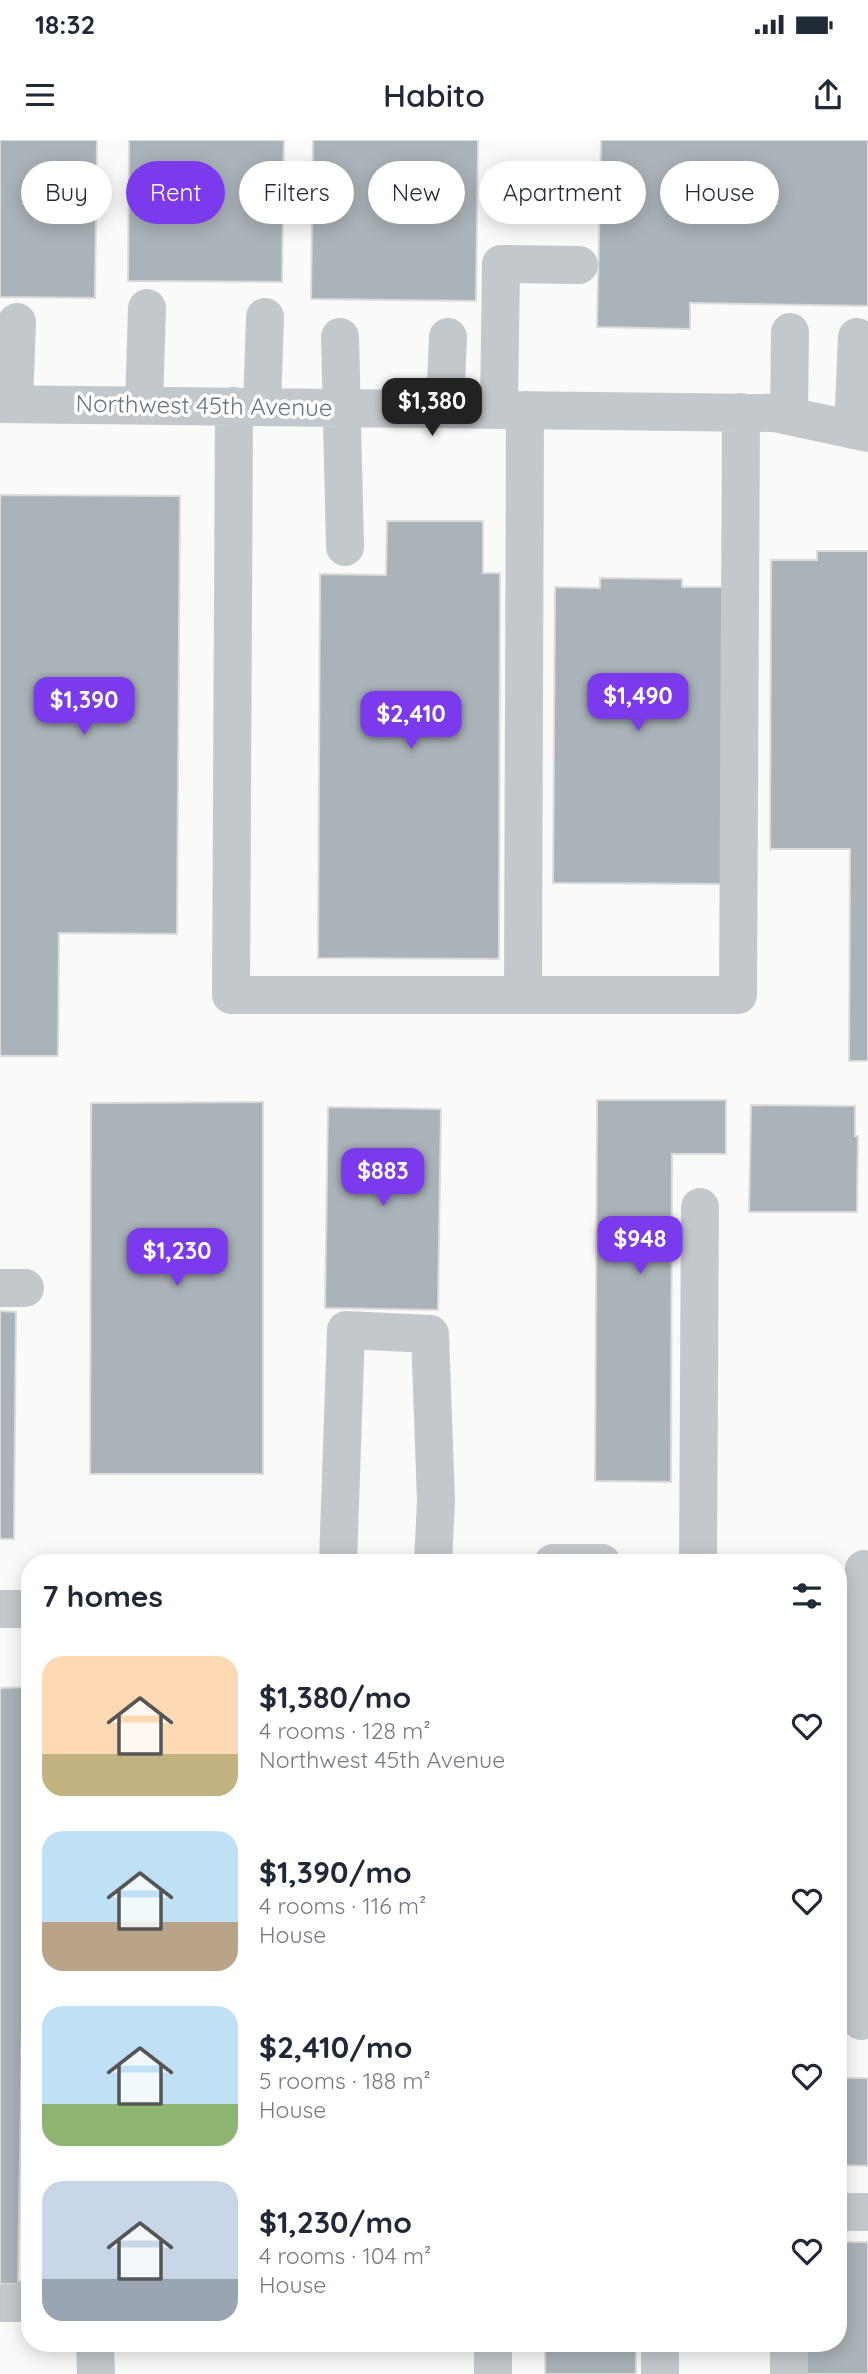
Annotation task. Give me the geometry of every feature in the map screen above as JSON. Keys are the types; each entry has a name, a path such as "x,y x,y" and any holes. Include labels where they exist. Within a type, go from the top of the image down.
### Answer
{"street":[{"path":"523,995 512,410 501,264 579,265"},
{"path":"145,405 147,308"},
{"path":"265,317 248,407 231,995 738,995 741,412"},
{"path":"7,404 17,322"},
{"path":"789,416 790,332"},
{"path":"340,337 345,547"},
{"path":"445,409 448,337"},
{"path":"857,337 860,432"},
{"name":"Northwest 45th Avenue","path":"7,404 774,413 860,432"},
{"path":"698,1554 700,1207"},
{"path":"338,1554 346,1330 430,1334 436,1501 433,1554"},
{"path":"857,1569 861,2021"},
{"path":"0,1609 21,1609"},
{"path":"847,2212 868,2212"},
{"path":"0,2303 21,2303"},
{"path":"95,2352 96,2374"},
{"path":"493,2352 494,2374"},
{"path":"660,2352 660,2374"},
{"path":"789,2352 789,2374"}],"building":[{"path":"0,140 97,140 97,161 21,161 21,224 96,224 95,298 0,297"},
{"path":"129,140 284,140 284,161 239,161 239,224 283,224 282,282 128,281 128,224 225,224 225,161 129,161"},
{"path":"313,140 478,140 476,301 311,299 312,224 354,224 354,161 313,161"},
{"path":"601,140 868,140 868,306 690,303 690,329 597,327 599,224 646,224 646,161 601,161"},
{"path":"0,495 180,496 177,934 59,933 58,1056 0,1056"},
{"path":"387,521 483,521 483,573 500,573 499,959 318,958 320,574 386,575"},
{"path":"817,551 868,551 868,1061 849,1061 850,849 770,849 771,560 817,560"},
{"path":"600,578 682,579 682,587 723,587 721,884 553,883 555,587 600,588"},
{"path":"597,1100 726,1100 726,1154 672,1154 671,1482 595,1481"},
{"path":"263,1102 263,1474 90,1474 91,1103"},
{"path":"751,1105 855,1106 855,1136 858,1136 857,1212 749,1212"},
{"path":"328,1107 441,1109 438,1310 325,1308"},
{"path":"0,1311 16,1312 14,1539 0,1539"},
{"path":"21,1687 18,2284 0,2284 0,1688"},
{"path":"847,2078 868,2078 868,2166 847,2165"},
{"path":"847,2242 868,2242 868,2374 806,2374 806,2352 847,2352"},
{"path":"545,2352 636,2352 636,2374 545,2374"}]}
